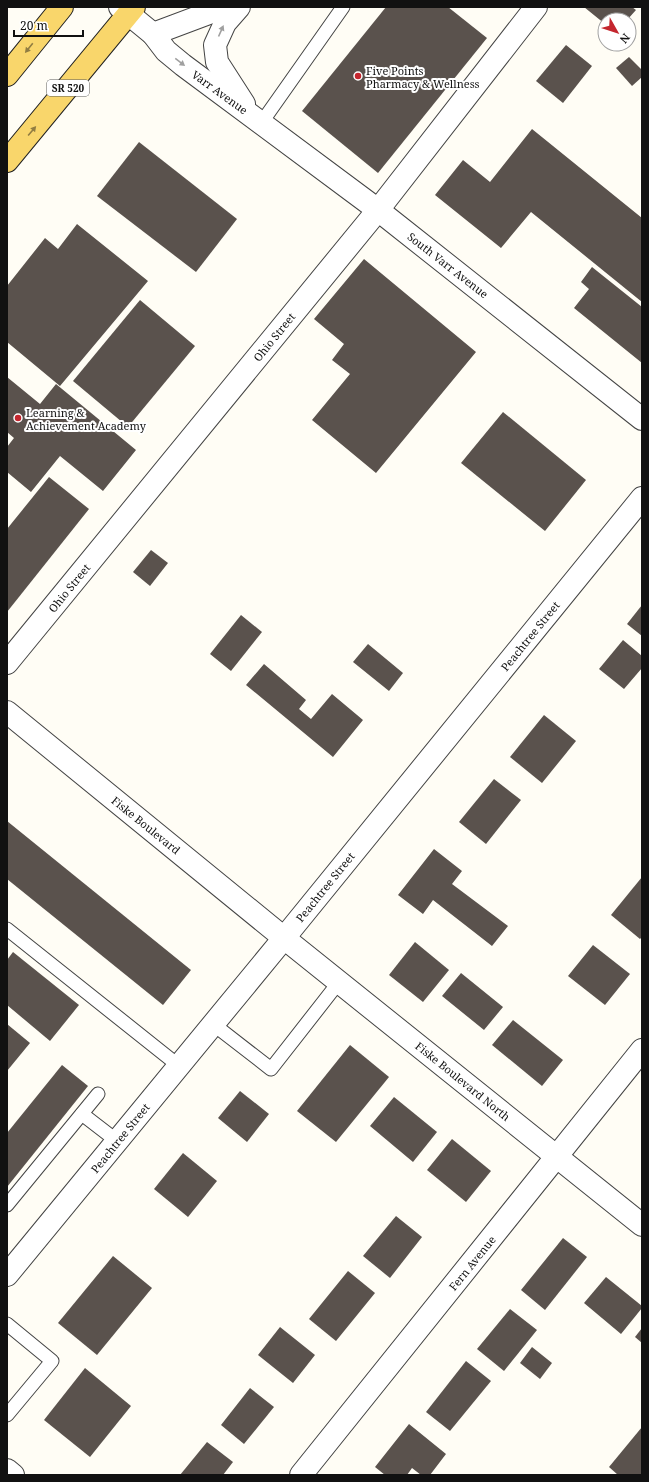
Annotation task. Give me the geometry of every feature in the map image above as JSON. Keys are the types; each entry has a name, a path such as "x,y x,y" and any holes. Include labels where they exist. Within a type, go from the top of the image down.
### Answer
{"main road":[{"path":"7,75 62,7"},
{"name":"SR 520","path":"7,161 128,9"}],"street":[{"path":"152,34 225,7"},
{"name":"Varr Avenue","path":"239,7 225,23 215,45 218,62 256,119"},
{"name":"Ohio Street","path":"7,663 378,210 536,7"},
{"name":"Varr Avenue","path":"128,9 166,51 256,119"},
{"name":"South Varr Avenue","path":"256,119 378,210 642,419"},
{"name":"Peachtree Street","path":"10,1265 117,1141 179,1066 642,498"},
{"name":"Fiske Boulevard","path":"7,712 284,938"},
{"name":"Fiske Boulevard North","path":"284,938 642,1225"},
{"name":"Fern Avenue","path":"301,1475 642,1050"},
{"path":"7,1470 13,1475"}],"lane":[{"path":"256,119 343,7"},
{"path":"7,929 179,1066"},
{"path":"213,1024 271,1069 339,982"},
{"path":"7,1205 98,1094"},
{"path":"82,1114 117,1141"},
{"path":"7,1324 52,1361 7,1416"}],"building":[{"path":"386,7 448,7 487,38 378,173 302,111"},
{"path":"584,7 632,7 636,10 634,12 597,12 597,18"},
{"path":"566,45 592,66 563,103 536,81"},
{"path":"629,57 642,70 642,77 632,86 616,68"},
{"path":"532,129 642,218 642,302 531,212 501,248 435,195 463,160 490,182"},
{"path":"139,142 237,219 196,272 97,196"},
{"path":"77,224 148,281 60,386 7,342 7,286 45,238 58,249"},
{"path":"364,259 476,352 376,473 312,420 350,374 332,360 344,344 314,319"},
{"path":"592,267 642,307 642,363 574,308 589,289 581,282"},
{"path":"140,300 195,346 128,427 73,381"},
{"path":"7,377 40,404 56,384 136,450 103,491 60,456 31,492 7,472 7,447 14,438 7,432"},
{"path":"503,412 586,480 545,531 461,463"},
{"path":"49,477 89,509 7,612 7,529"},
{"path":"151,550 168,563 150,586 133,572"},
{"path":"642,605 642,636 627,624"},
{"path":"241,615 262,632 231,671 210,654"},
{"path":"623,640 642,656 642,668 624,689 599,669"},
{"path":"368,644 403,673 389,691 353,662"},
{"path":"264,664 306,700 299,709 311,719 332,694 363,720 333,757 246,685"},
{"path":"544,715 576,741 542,783 510,757"},
{"path":"494,779 521,800 486,844 459,822"},
{"path":"7,821 191,970 163,1005 7,879"},
{"path":"434,849 462,871 452,884 508,926 492,946 433,900 423,914 398,895"},
{"path":"642,877 642,937 640,939 611,915"},
{"path":"415,942 449,970 423,1002 389,975"},
{"path":"593,945 630,974 605,1005 568,976"},
{"path":"13,952 79,1005 50,1041 7,1005 7,960"},
{"path":"461,973 503,1007 484,1030 442,996"},
{"path":"513,1020 563,1060 542,1086 492,1045"},
{"path":"7,1024 30,1043 7,1071"},
{"path":"350,1045 389,1077 336,1142 297,1111"},
{"path":"62,1065 88,1086 7,1187 7,1133"},
{"path":"240,1091 269,1114 247,1142 218,1118"},
{"path":"394,1097 437,1132 413,1162 370,1126"},
{"path":"452,1139 491,1171 466,1202 427,1170"},
{"path":"183,1153 217,1181 188,1217 154,1189"},
{"path":"396,1216 422,1237 390,1278 363,1256"},
{"path":"563,1238 587,1257 545,1310 521,1290"},
{"path":"113,1256 152,1288 97,1355 58,1323"},
{"path":"348,1271 375,1293 336,1341 309,1319"},
{"path":"606,1277 642,1306 621,1334 584,1303"},
{"path":"510,1309 537,1330 504,1371 477,1349"},
{"path":"280,1327 315,1355 293,1383 258,1355"},
{"path":"642,1328 642,1343 635,1337"},
{"path":"532,1347 552,1363 540,1379 520,1363"},
{"path":"466,1361 491,1381 450,1431 426,1412"},
{"path":"85,1368 131,1406 90,1457 44,1420"},
{"path":"250,1388 274,1407 244,1444 221,1425"},
{"path":"409,1424 446,1454 430,1475 421,1475 412,1468 407,1475 385,1475 375,1467"},
{"path":"642,1427 642,1475 618,1475 609,1467"},
{"path":"207,1442 233,1462 223,1475 180,1475"}],"place":[{"name":"Five Points Pharmacy & Wellness","path":"358,76"},
{"name":"Learning & Achievement Academy","path":"18,418"}]}
